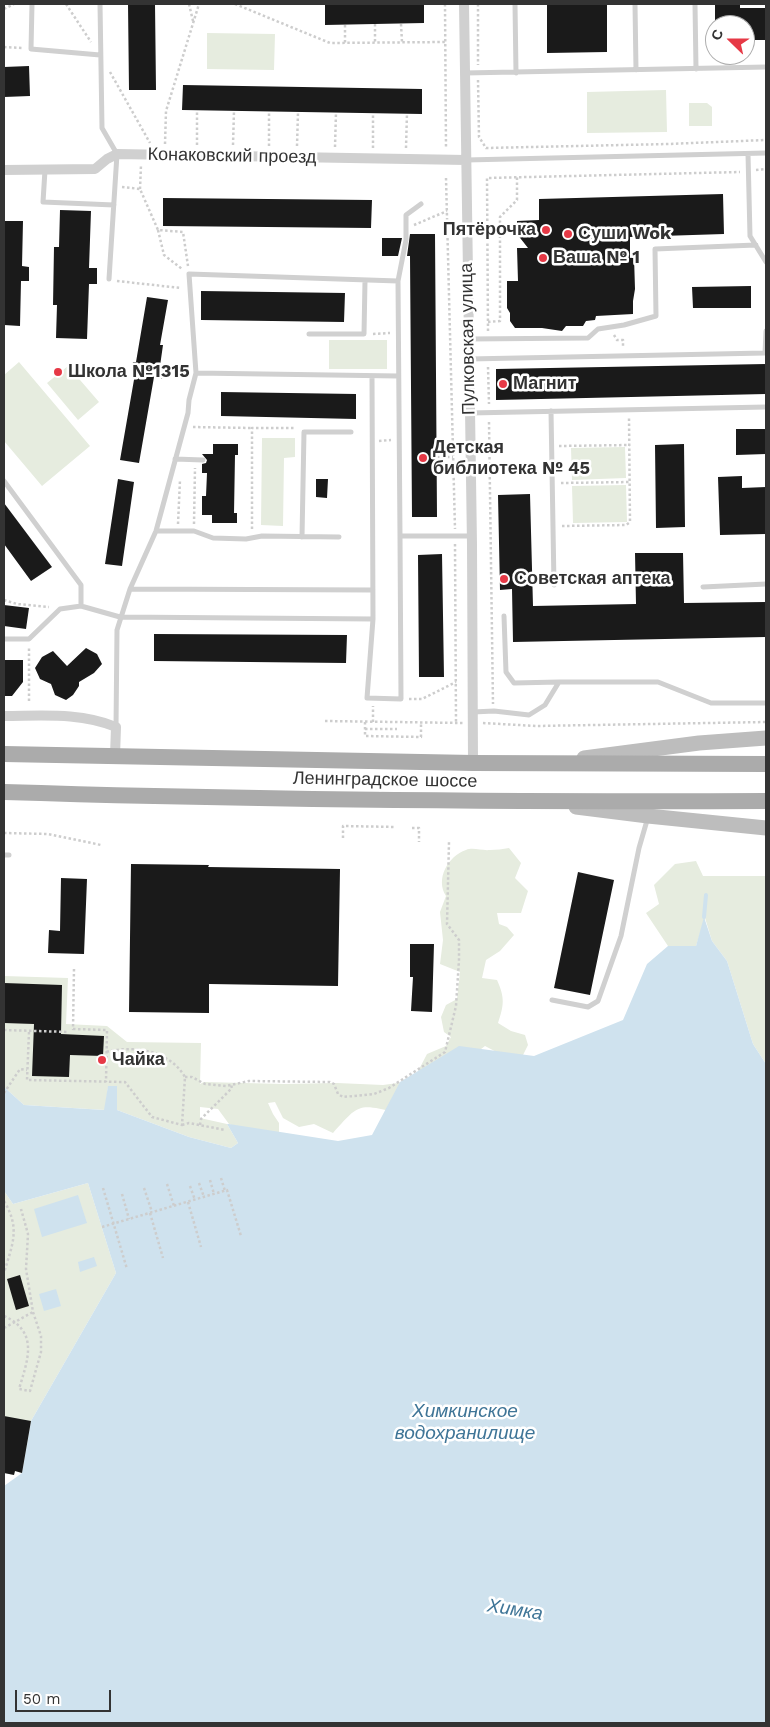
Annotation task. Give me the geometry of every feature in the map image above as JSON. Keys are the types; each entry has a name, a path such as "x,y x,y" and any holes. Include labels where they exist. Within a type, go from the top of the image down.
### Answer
{"main road":[{"path":"540,764 699,743 766,738"},
{"name":"Ленинградское шоссе","path":"4,754 473,764 766,764"},
{"name":"Ленинградское шоссе","path":"4,792 540,802 766,801"},
{"path":"540,802 648,816 766,828"}],"street":[{"name":"Пулковская улица","path":"464,4 472,536 473,764"},
{"name":"Конаковский проезд","path":"117,154 466,160"},
{"path":"4,170 95,169 107,159 117,154"},
{"path":"4,716 82,717 100,720 116,726 115,756"}],"lane":[{"path":"32,4 31,49 100,55"},
{"path":"100,4 102,128 117,154 109,279"},
{"path":"515,4 516,73"},
{"path":"635,4 636,70"},
{"path":"695,4 696,69"},
{"path":"464,73 766,67"},
{"path":"466,160 766,153"},
{"path":"748,154 750,236 766,262"},
{"path":"45,170 43,202 114,205"},
{"path":"372,376 373,620 367,698 401,698 398,281 406,240 406,215 422,204"},
{"path":"468,339 588,338 598,329 624,325 656,316 655,249 756,245"},
{"path":"116,726 117,630 130,590 156,531 196,373 189,274 398,281"},
{"path":"309,334 364,334 365,281"},
{"path":"469,359 765,353 766,331"},
{"path":"196,373 398,376"},
{"path":"470,413 766,407"},
{"path":"551,411 554,585"},
{"path":"302,537 304,432 351,432"},
{"path":"175,459 202,460"},
{"path":"4,480 81,585 81,606"},
{"path":"156,531 194,530 214,538 246,539 262,536 339,537"},
{"path":"400,536 472,536"},
{"path":"703,586 766,584"},
{"path":"130,590 373,590"},
{"path":"4,639 29,639 60,609 81,606 120,617 373,620"},
{"path":"504,616 506,672 514,683 658,682 711,703 766,703"},
{"path":"473,712 494,711 529,715 546,705 559,682"},
{"path":"552,1000 588,1007 598,1001 621,936 639,848 648,816"}],"path":[{"path":"4,9 14,4"},
{"path":"66,4 100,55 151,144"},
{"path":"189,4 193,23"},
{"path":"165,144 166,110 199,4"},
{"path":"235,4 330,43 445,42"},
{"path":"445,4 446,149"},
{"path":"375,24 375,43"},
{"path":"401,24 402,42"},
{"path":"345,25 345,44"},
{"path":"4,47 31,49"},
{"path":"197,110 197,145"},
{"path":"233,146 234,110"},
{"path":"268,146 269,111"},
{"path":"297,146 298,112"},
{"path":"335,147 336,112"},
{"path":"373,113 373,148"},
{"path":"406,148 407,114"},
{"path":"486,148 766,140"},
{"path":"141,155 140,189 158,230 164,255 189,274"},
{"path":"488,340 487,178 748,172 766,169"},
{"path":"446,178 455,536 456,723"},
{"path":"488,322 500,321 500,217 517,200 517,178"},
{"path":"120,187 140,189"},
{"path":"406,228 447,211"},
{"path":"158,230 183,232 189,274"},
{"path":"109,279 190,289"},
{"path":"364,334 398,333"},
{"path":"617,340 623,340"},
{"path":"488,359 494,711 492,722"},
{"path":"553,526 628,524 631,519 629,410"},
{"path":"196,428 297,428 304,432"},
{"path":"252,428 252,531 258,530"},
{"path":"373,441 399,440"},
{"path":"551,446 630,445"},
{"path":"437,457 453,457"},
{"path":"195,468 194,526 201,528"},
{"path":"171,475 180,479 178,531"},
{"path":"552,483 630,482"},
{"path":"4,600 17,604 60,609"},
{"path":"29,639 29,701"},
{"path":"401,698 422,699 456,682"},
{"path":"373,698 373,722"},
{"path":"325,721 466,723"},
{"path":"365,722 365,736 421,737 421,723"},
{"path":"482,723 492,722 536,726 766,722"},
{"path":"415,727 421,727"},
{"path":"366,729 397,730"},
{"path":"343,838 343,826 396,827"},
{"path":"412,828 419,828 419,842"},
{"path":"4,833 48,834 101,845"},
{"path":"185,1077 192,1077 205,1084 226,1086 249,1081 330,1082 334,1084 338,1094 343,1098 374,1094 389,1088 444,1052 456,1006 459,960 458,940 447,924 449,842"},
{"path":"74,969 73,1029 107,1030 106,1082"},
{"path":"4,1030 68,1032"},
{"path":"29,1032 27,1080 125,1082 152,1117 182,1125 189,1123 225,1130"},
{"path":"106,1052 121,1049 148,1050 175,1066 185,1077 182,1125"},
{"path":"4,1093 20,1069 27,1070"},
{"path":"200,1125 201,1119 232,1088 231,1085"},
{"path":"221,1178 225,1191 227,1190 241,1236"},
{"path":"210,1180 214,1194"},
{"path":"200,1183 204,1197"},
{"path":"168,1184 174,1206"},
{"path":"190,1186 195,1200"},
{"path":"103,1188 127,1269"},
{"path":"144,1188 164,1258"},
{"path":"102,1227 225,1191"},
{"path":"122,1194 129,1219"},
{"path":"4,1201 15,1236 4,1273"},
{"path":"188,1202 202,1247"},
{"path":"4,1316 20,1325 26,1333 28,1343 19,1390 30,1390 41,1352 41,1336 33,1312 26,1269 28,1234 21,1209"},
{"path":"4,1328 33,1312"}],"shaded area":[{"path":"207,33 275,34 274,70 207,69"},
{"path":"666,90 667,132 587,133 587,92"},
{"path":"689,103 707,103 712,107 712,126 689,126"},
{"path":"329,340 387,340 387,369 329,369"},
{"path":"19,362 90,446 42,486 4,441 4,375"},
{"path":"68,366 99,402 78,420 47,383"},
{"path":"262,438 295,438 295,457 284,458 283,526 261,525"},
{"path":"625,447 626,478 572,480 571,448"},
{"path":"626,485 627,522 573,523 572,486"},
{"path":"509,848 521,863 515,878 528,891 521,913 497,913 499,924 507,927 514,935 500,951 486,960 482,978 497,980 503,1001 498,1023 511,1031 525,1035 528,1045 523,1055 506,1057 485,1046 397,1113 374,1108 360,1108 348,1116 333,1133 314,1124 299,1127 283,1118 275,1102 268,1103 279,1123 279,1136 246,1130 229,1124 218,1109 200,1107 200,1118 227,1124 238,1143 231,1148 189,1137 117,1110 116,1086 108,1087 105,1110 24,1105 4,1087 4,976 68,978 66,1024 107,1026 127,1042 201,1043 200,1084 204,1082 383,1085 413,1081 427,1054 446,1046 451,1037 444,1032 441,1017 446,1005 457,999 460,972 440,964 443,940 440,912 446,896 442,882 445,869 454,857 466,850"},
{"path":"696,861 703,876 766,876 766,1064 753,1044 727,961 712,941 705,918 696,946 668,946 646,913 659,904 654,885 675,864"},
{"path":"88,1183 116,1273 31,1421 22,1473 15,1471 14,1475 4,1473 4,1191 13,1204"}],"water":[{"name":"Химкинское водохранилище","path":"704,917 712,941 727,961 753,1044 766,1064 766,1723 4,1723 4,1486 22,1473 31,1421 116,1273 88,1183 13,1204 4,1191 4,1087 24,1105 104,1110 108,1086 117,1086 117,1110 189,1137 231,1148 238,1143 227,1124 338,1141 372,1135 400,1082 459,1046 534,1056 623,1020 647,964 668,946 696,946"},
{"path":"78,1195 87,1223 42,1237 34,1209"},
{"path":"94,1257 97,1266 80,1272 78,1262"},
{"path":"56,1289 61,1306 44,1311 39,1294"}],"building":[{"path":"128,4 155,4 156,90 129,90"},
{"path":"325,4 424,4 424,23 325,25"},
{"path":"547,4 607,4 607,52 547,53"},
{"path":"715,4 740,4 740,8 766,8 766,40 755,40 755,15 715,15"},
{"path":"29,66 30,96 4,97 4,67"},
{"path":"183,85 422,89 422,114 182,110"},
{"path":"723,194 724,234 630,237 630,258 634,257 635,289 633,314 596,316 595,320 586,321 583,326 566,326 562,331 542,328 515,328 510,321 510,313 507,308 507,281 518,281 517,248 528,248 517,234 517,221 539,220 539,199"},
{"path":"163,198 372,200 371,228 163,226"},
{"path":"60,210 91,211 89,268 97,268 97,284 89,284 87,339 56,338 57,305 53,305 54,247 59,247"},
{"path":"4,221 23,221 22,266 29,267 29,281 21,281 20,326 4,325"},
{"path":"410,234 435,234 437,517 412,517 410,256 407,256"},
{"path":"382,238 402,238 398,256 382,256"},
{"path":"751,286 751,308 693,308 692,287"},
{"path":"201,291 345,293 344,322 201,320"},
{"path":"147,297 168,300 160,345 163,345 160,366 164,367 162,379 154,377 139,463 120,460 135,374 131,373 133,362 136,362"},
{"path":"766,364 766,394 496,400 496,369"},
{"path":"221,392 356,394 356,419 221,416"},
{"path":"736,429 766,429 766,454 736,455"},
{"path":"213,444 238,444 238,455 235,455 234,513 237,513 237,523 212,523 212,515 202,515 202,496 206,496 207,473 202,473 202,464 206,463 207,460 202,454 213,454"},
{"path":"684,444 685,527 656,528 655,445"},
{"path":"742,476 742,488 766,487 766,534 720,535 718,477"},
{"path":"118,479 134,482 122,566 105,564"},
{"path":"316,479 328,479 327,498 316,497"},
{"path":"530,494 533,606 636,604 635,553 683,553 684,603 766,602 766,637 513,642 512,589 500,590 498,495"},
{"path":"4,503 52,567 31,581 4,544"},
{"path":"442,554 444,677 419,677 418,555"},
{"path":"4,605 29,608 26,629 4,626"},
{"path":"154,634 347,635 346,663 154,661"},
{"path":"86,648 97,654 102,664 94,673 79,682 79,686 73,695 66,700 55,695 51,684 40,679 35,668 42,657 53,651 67,666"},
{"path":"4,660 23,660 23,682 12,696 4,696"},
{"path":"131,864 340,869 338,986 209,984 209,1013 129,1012"},
{"path":"578,872 614,880 590,995 554,988"},
{"path":"61,878 87,879 84,954 48,953 49,930 60,931"},
{"path":"410,944 434,944 432,1012 411,1011 413,977 410,977"},
{"path":"4,983 62,985 61,1034 104,1036 103,1056 70,1055 69,1077 32,1076 34,1024 4,1023"},
{"path":"20,1275 29,1306 16,1310 7,1279"},
{"path":"4,1416 31,1421 22,1473 15,1471 14,1475 4,1473"}],"waterway":[{"path":"704,917 706,895"}],"place":[{"name":"Пятёрочка","path":"546,230"},
{"name":"Суши Wok","path":"568,234"},
{"name":"Ваша № 1","path":"543,258"},
{"name":"Школа №1315","path":"58,372"},
{"name":"Магнит","path":"503,384"},
{"name":"Детская библиотека № 45","path":"423,458"},
{"name":"Советская аптека","path":"504,579"},
{"name":"Чайка","path":"102,1060"}],"water label":[{"name":"Химка","path":"515,1610"}]}
